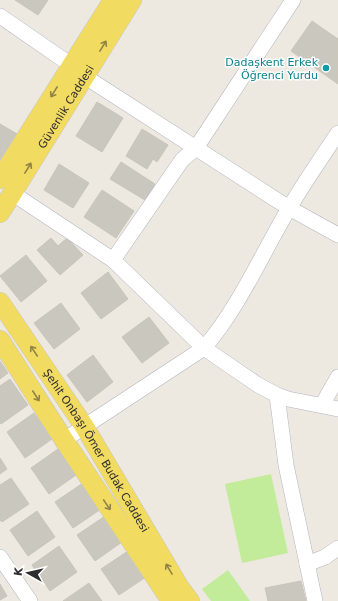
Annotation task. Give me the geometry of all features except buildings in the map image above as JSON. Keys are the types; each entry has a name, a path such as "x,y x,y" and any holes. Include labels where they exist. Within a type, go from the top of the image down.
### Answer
{"main road":[{"name":"Güvenlik Caddesi","path":"0,214 77,71 113,0"},
{"name":"Güvenlik Caddesi","path":"0,179 77,71 132,0"},
{"name":"Şehit Onbaşı Ömer Budak Caddesi","path":"0,302 84,426 173,597"},
{"name":"Şehit Onbaşı Ömer Budak Caddesi","path":"0,340 64,440 173,597"}],"street":[{"path":"113,260 182,160 196,148 293,0"},
{"path":"0,16 77,71 289,208 338,235"},
{"path":"64,440 204,348 220,330 289,208 338,132"},
{"path":"12,193 113,260 204,348 258,385 278,395 299,402 338,409"},
{"path":"322,405 338,377"},
{"path":"278,395 286,465 315,601"},
{"path":"307,564 325,557 338,548"},
{"path":"0,557 30,601"}],"green space":[{"path":"271,474 288,553 242,563 225,484"},
{"path":"228,570 250,601 211,601 202,589"}],"place":[{"name":"Dadaşkent Erkek Öğrenci Yurdu","path":"326,68"}]}
